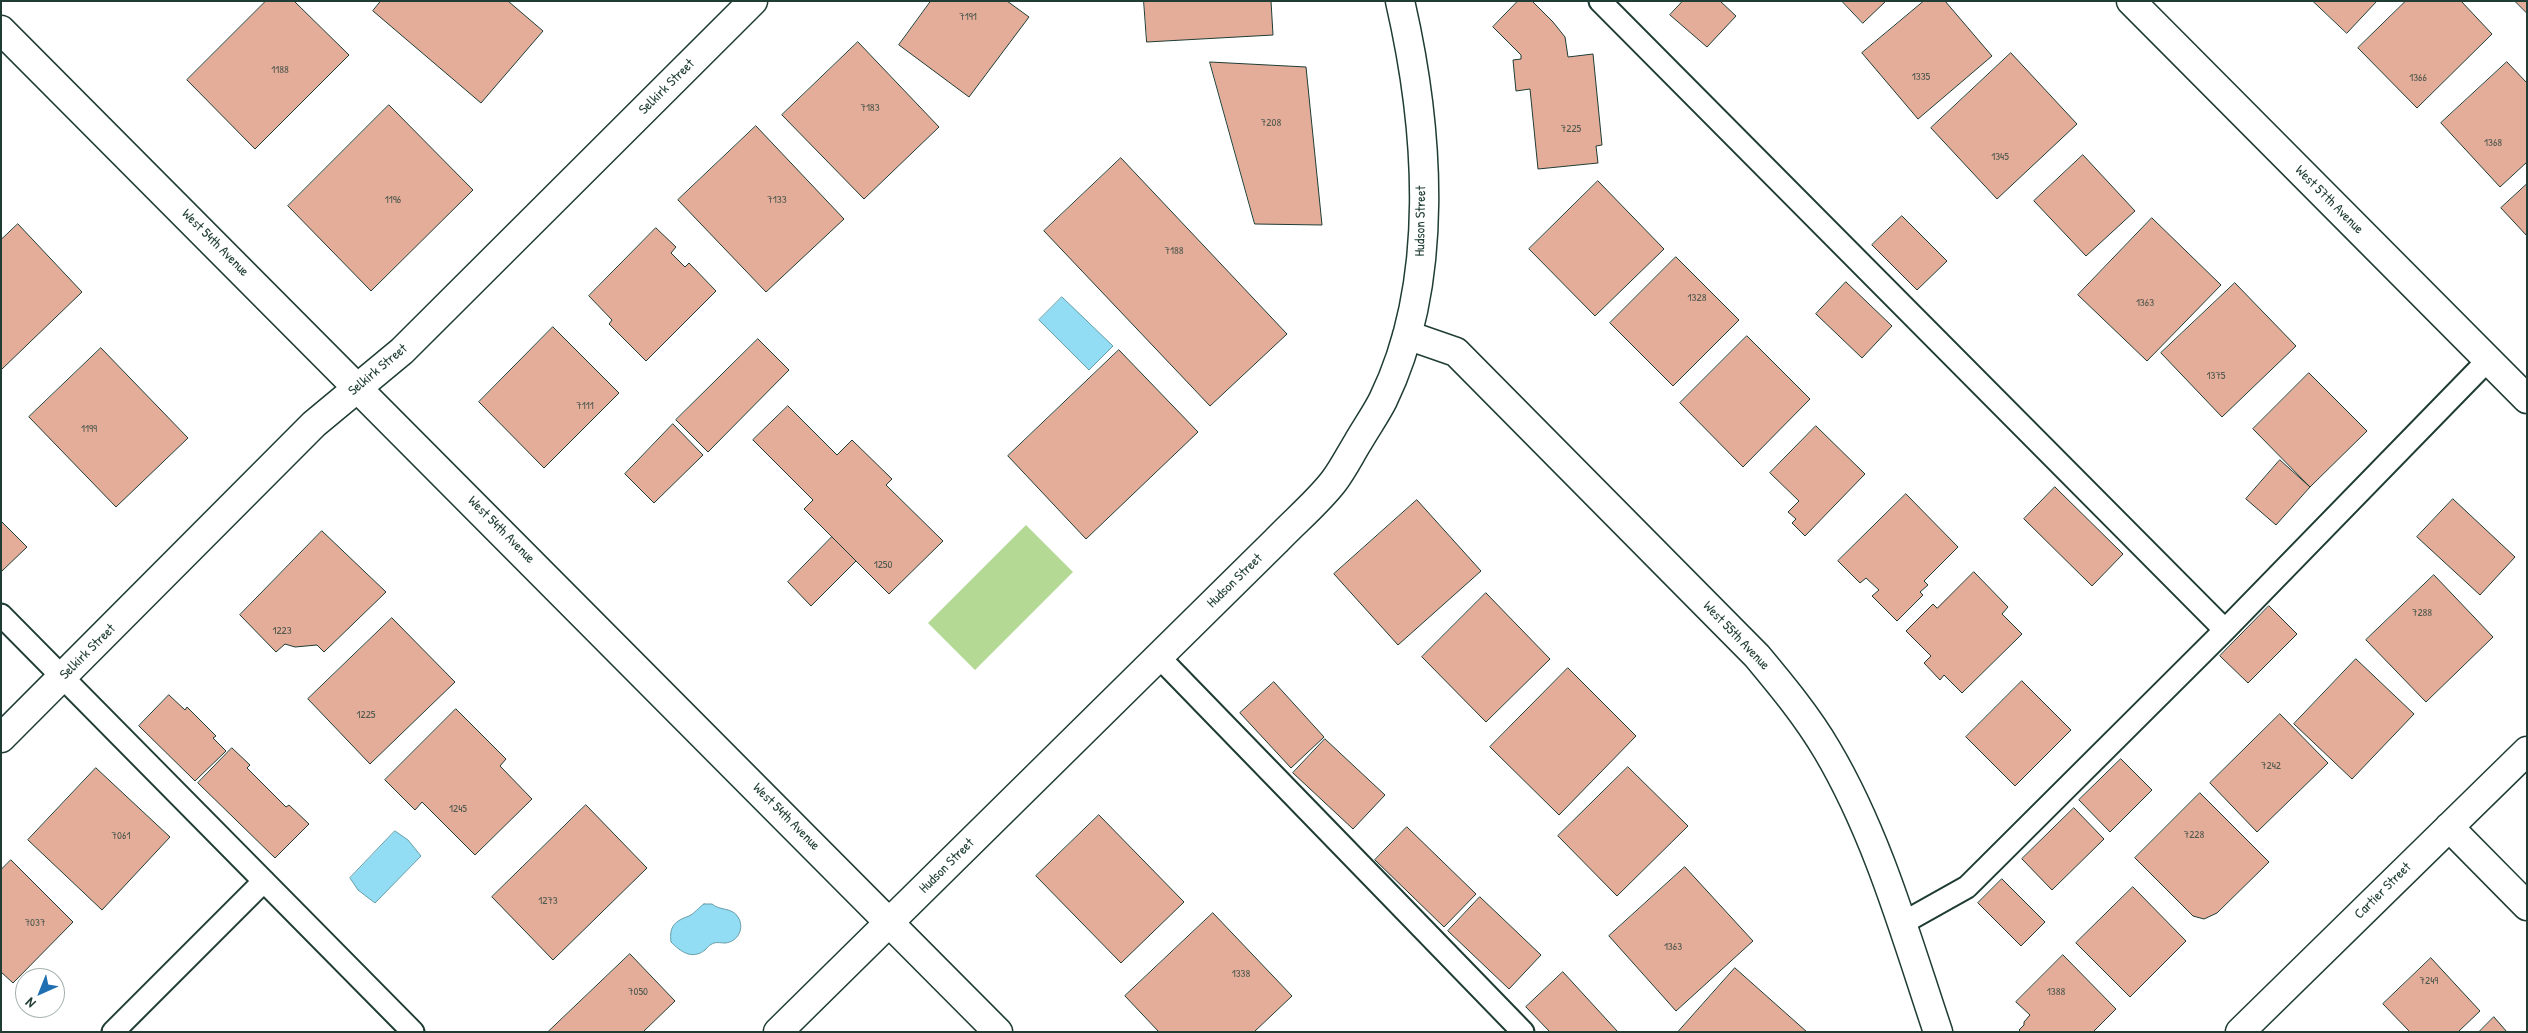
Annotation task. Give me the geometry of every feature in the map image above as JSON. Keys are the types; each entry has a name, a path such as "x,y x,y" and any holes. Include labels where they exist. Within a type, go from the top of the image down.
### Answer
{"street":[{"name":"Selkirk Street","path":"1,738 314,424 402,351 753,1"},
{"name":"Hudson Street","path":"778,1032 1334,481 1383,400 1407,335 1418,288 1424,225 1421,129 1407,32 1400,1"},
{"name":"West 57th Avenue","path":"2131,1 2527,399"},
{"name":"West 54th Avenue","path":"1,30 998,1032"},
{"name":"West 55th Avenue","path":"1407,335 1456,352 1757,656 1792,698 1827,750 1850,794 1871,842 1938,1032"},
{"name":"Cartier Street","path":"2242,1031 2527,751"},
{"path":"2449,827 2527,906"}],"lane":[{"path":"1600,1 2225,630"},
{"path":"1901,924 1967,887 2225,630 2488,360"},
{"path":"1,615 413,1032"},
{"path":"1158,656 1523,1032"},
{"path":"113,1032 264,882"}],"green space":[{"path":"1026,525 1073,572 975,670 928,623"}],"water":[{"path":"1062,297 1113,346 1089,370 1039,320"},
{"path":"395,831 408,840 421,856 375,903 358,890 350,878"},
{"path":"704,904 712,904 733,912 740,921 739,934 730,942 714,943 700,953 687,954 671,942 672,928 677,922 691,915"}],"building":[{"path":"266,1 294,1 349,55 255,149 187,80"},
{"path":"381,1 508,1 543,31 481,103 373,11"},
{"path":"931,1 1007,1 1029,17 969,97 899,45"},
{"path":"1144,1 1271,1 1273,35 1147,42"},
{"path":"1518,1 1532,1 1553,22 1565,37 1568,57 1593,54 1602,145 1596,146 1598,163 1538,169 1530,89 1516,91 1513,60 1521,59 1521,55 1493,27"},
{"path":"1683,1 1720,1 1736,16 1707,47 1670,15"},
{"path":"1842,1 1886,1 1863,23"},
{"path":"1924,1 1945,1 1992,56 1918,119 1862,53"},
{"path":"2313,1 2377,1 2347,33"},
{"path":"2406,1 2461,1 2492,34 2417,108 2358,48"},
{"path":"2515,1 2527,1 2527,13"},
{"path":"858,42 939,127 864,199 782,115"},
{"path":"2011,53 2077,124 1997,199 1931,128"},
{"path":"1210,62 1306,67 1322,225 1255,224"},
{"path":"2507,62 2527,83 2527,162 2500,187 2441,123"},
{"path":"389,105 473,190 371,291 288,206"},
{"path":"756,126 844,219 766,292 678,200"},
{"path":"2083,155 2135,211 2086,256 2034,201"},
{"path":"1121,158 1287,334 1210,406 1044,231"},
{"path":"1598,181 1664,249 1595,316 1529,249"},
{"path":"2527,184 2527,236 2501,208"},
{"path":"1902,216 1947,261 1917,290 1872,245"},
{"path":"2152,218 2221,285 2147,361 2078,295"},
{"path":"18,224 82,292 1,370 1,240"},
{"path":"656,228 676,247 671,253 685,267 689,263 716,291 646,361 609,324 612,320 589,296"},
{"path":"1676,257 1739,320 1673,386 1610,323"},
{"path":"1846,282 1892,326 1862,358 1816,314"},
{"path":"2235,283 2296,346 2222,417 2161,353"},
{"path":"553,327 619,393 544,468 479,402"},
{"path":"1747,336 1810,399 1743,467 1680,403"},
{"path":"758,339 789,370 708,452 676,420"},
{"path":"101,348 188,438 116,507 29,417"},
{"path":"1119,350 1198,432 1086,539 1008,456"},
{"path":"2309,373 2367,431 2310,487 2253,429"},
{"path":"788,406 837,455 852,440 892,479 886,485 943,541 889,594 804,509 813,500 753,440"},
{"path":"673,424 703,455 654,503 625,474"},
{"path":"1816,426 1865,474 1805,536 1792,523 1796,519 1788,512 1799,501 1770,473"},
{"path":"2280,460 2310,487 2276,525 2246,499"},
{"path":"2055,487 2123,554 2092,586 2024,519"},
{"path":"1906,494 1958,547 1924,581 1928,585 1920,592 1923,595 1897,621 1872,596 1879,590 1866,578 1860,583 1838,561"},
{"path":"2453,499 2515,557 2480,595 2417,537"},
{"path":"1417,500 1481,571 1398,645 1334,574"},
{"path":"1,521 27,547 1,572"},
{"path":"322,531 386,592 324,652 317,645 295,647 285,644 276,652 240,615"},
{"path":"832,537 856,561 811,606 788,582"},
{"path":"1974,572 2008,607 2002,614 2022,634 1962,693 1944,675 1940,680 1924,663 1931,656 1906,631 1933,604 1937,608"},
{"path":"2434,575 2493,637 2426,702 2366,640"},
{"path":"1486,593 1550,659 1486,722 1422,657"},
{"path":"2269,606 2297,634 2248,683 2220,656"},
{"path":"392,618 455,682 370,764 308,699"},
{"path":"2356,659 2414,714 2352,779 2294,724"},
{"path":"1568,668 1636,736 1559,815 1490,747"},
{"path":"2022,681 2071,730 2015,786 1966,737"},
{"path":"1274,682 1324,737 1291,768 1240,713"},
{"path":"169,695 185,710 187,707 216,736 213,738 226,751 195,781 139,726"},
{"path":"456,709 506,759 500,766 532,799 475,855 422,802 415,810 385,780"},
{"path":"2280,714 2328,763 2257,832 2210,783"},
{"path":"1325,739 1385,795 1353,829 1293,773"},
{"path":"232,748 250,765 247,768 286,807 289,805 309,824 275,858 198,783"},
{"path":"2121,759 2152,790 2110,832 2079,800"},
{"path":"1628,767 1688,826 1617,896 1558,836"},
{"path":"96,768 170,837 102,910 28,840"},
{"path":"2200,793 2269,862 2217,913 2204,919 2193,916 2135,858"},
{"path":"586,805 647,868 553,960 492,897"},
{"path":"2074,808 2104,839 2052,890 2022,859"},
{"path":"1099,815 1184,902 1121,963 1036,876"},
{"path":"1407,827 1476,894 1444,927 1375,860"},
{"path":"11,860 73,922 28,968 15,968 15,981 13,983 1,972 1,870"},
{"path":"1685,867 1753,941 1676,1011 1609,936"},
{"path":"2002,879 2045,922 2021,946 1978,903"},
{"path":"2133,887 2186,941 2130,997 2076,943"},
{"path":"1480,897 1541,955 1509,989 1448,931"},
{"path":"1213,913 1292,996 1254,1032 1159,1032 1125,996"},
{"path":"630,954 675,1001 643,1032 548,1032"},
{"path":"2063,955 2116,1009 2093,1032 2021,1032 2019,1030 2030,1015 2016,1002"},
{"path":"2431,958 2480,1011 2458,1032 2410,1032 2383,1004"},
{"path":"1735,968 1807,1032 1678,1032"},
{"path":"1563,972 1618,1032 1550,1032 1526,1007"},
{"path":"2494,1017 2507,1032 2479,1032"}]}
